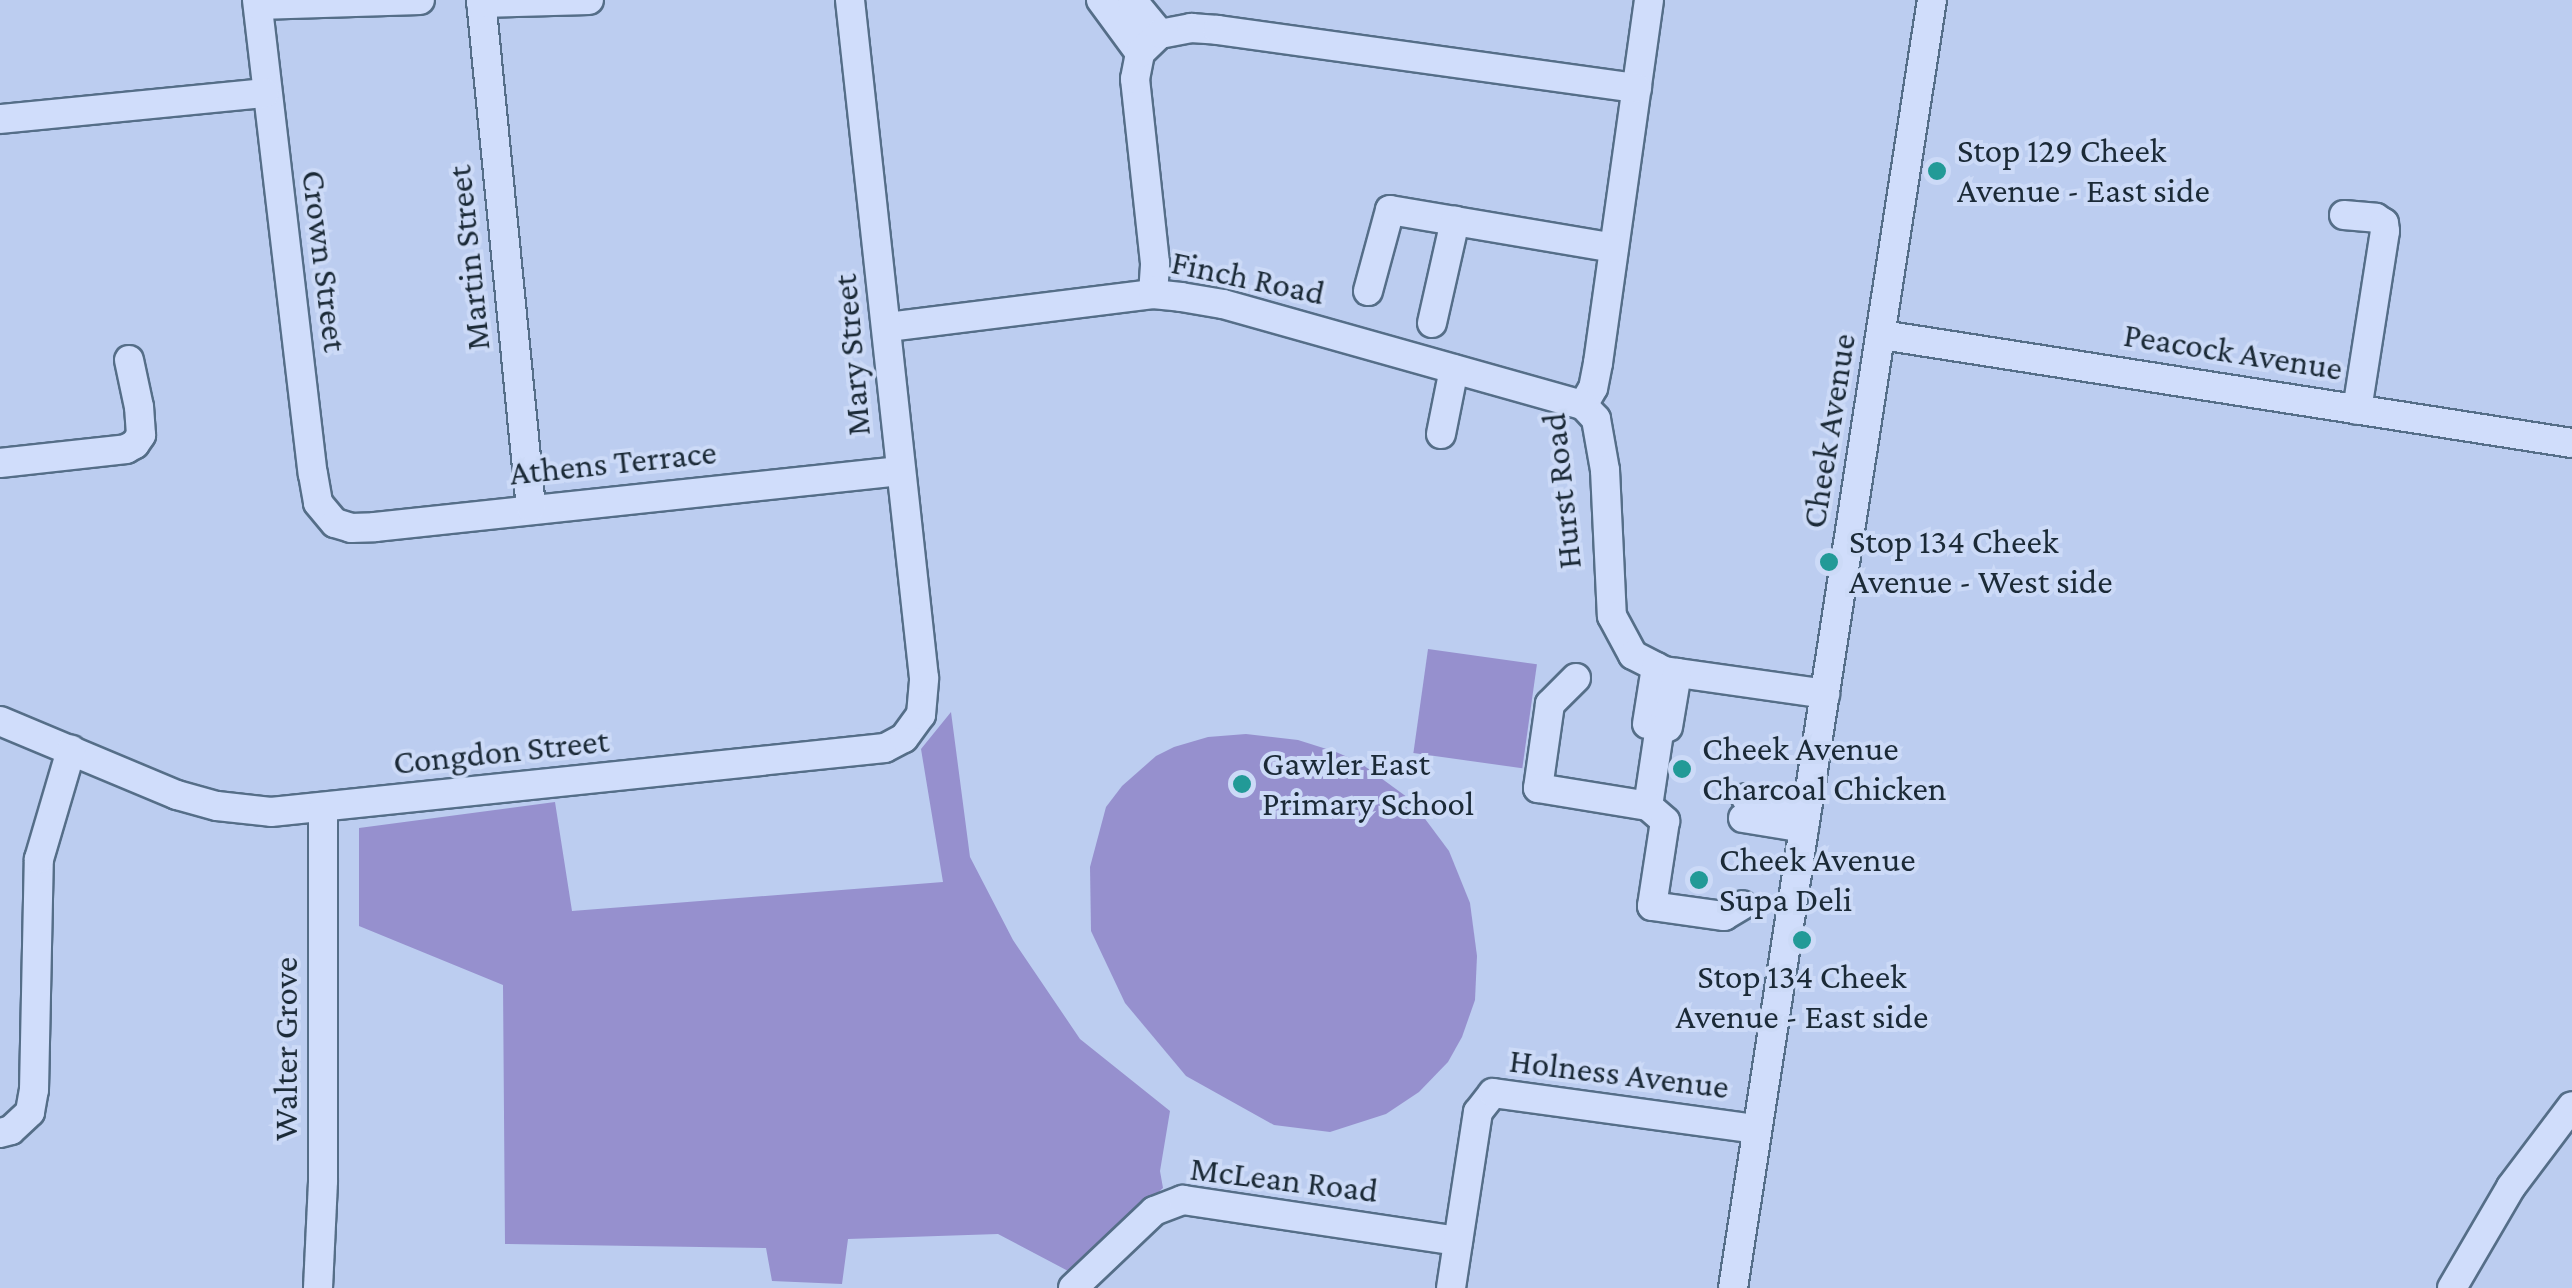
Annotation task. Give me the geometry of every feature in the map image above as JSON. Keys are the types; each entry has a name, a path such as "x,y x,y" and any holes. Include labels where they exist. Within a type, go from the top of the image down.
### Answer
{"street":[{"path":"258,3 420,0"},
{"path":"481,1 589,0"},
{"name":"Mary Street","path":"850,0 888,327 925,703"},
{"path":"1100,0 1140,54"},
{"path":"1132,0 1160,34"},
{"name":"Hurst Road","path":"1649,0 1594,388 1583,405 1596,420 1605,470 1612,616 1633,655 1666,670"},
{"name":"Cheek Avenue","path":"1733,1288 1932,0"},
{"name":"Martin Street","path":"481,1 531,508"},
{"name":"Crown Street","path":"258,3 265,93 313,474 318,502 335,523"},
{"path":"1153,294 1154,263 1135,79 1140,54 1160,34 1191,28 1218,30 1637,88"},
{"path":"0,119 265,93"},
{"path":"1368,291 1390,210 1614,248"},
{"path":"2344,215 2376,218 2384,222 2385,231 2357,410"},
{"path":"1432,323 1456,221"},
{"name":"Finch Road","path":"888,327 1153,294 1223,304 1583,405"},
{"name":"Peacock Avenue","path":"1882,335 2572,443"},
{"path":"0,464 126,450 135,444 141,435 129,360"},
{"path":"1441,434 1454,369"},
{"name":"Athens Terrace","path":"335,523 352,528 375,527 900,471"},
{"path":"1648,806 1666,670 1825,694"},
{"path":"1576,678 1550,704 1538,788 1648,806 1665,821 1652,906 1724,916 1742,905"},
{"name":"Congdon Street","path":"0,721 216,806 271,812 885,748 910,731 925,703"},
{"path":"0,1133 22,1122 32,1101 39,859 72,750"},
{"path":"1744,808 1806,818"},
{"name":"Walter Grove","path":"318,1288 324,1180 323,809"},
{"name":"Holness Avenue","path":"1451,1288 1478,1112 1492,1092 1757,1129"},
{"path":"2452,1288 2511,1187 2572,1106"},
{"name":"McLean Road","path":"1072,1288 1154,1210 1184,1200 1458,1240"}],"shaded area":[{"path":"1428,649 1537,664 1522,768 1413,753"},
{"path":"951,712 970,857 1013,940 1080,1039 1170,1111 1160,1171 1163,1188 1070,1272 998,1234 848,1239 842,1284 772,1281 766,1248 505,1244 503,985 359,926 359,828 555,802 572,911 943,882 921,749"},
{"path":"1246,734 1298,740 1336,752 1359,762 1411,800 1449,851 1470,903 1477,956 1475,1000 1448,1062 1419,1092 1386,1114 1330,1132 1274,1125 1186,1076 1125,1003 1091,931 1090,867 1106,807 1122,786 1156,756 1174,747 1208,737"}],"place":[{"name":"Stop 129 Cheek Avenue - East side","path":"1937,171"},
{"name":"Stop 134 Cheek Avenue - West side","path":"1829,562"},
{"name":"Cheek Avenue Charcoal Chicken","path":"1682,769"},
{"name":"Gawler East Primary School","path":"1242,784"},
{"name":"Cheek Avenue Supa Deli","path":"1699,880"},
{"name":"Stop 134 Cheek Avenue - East side","path":"1802,940"}]}
